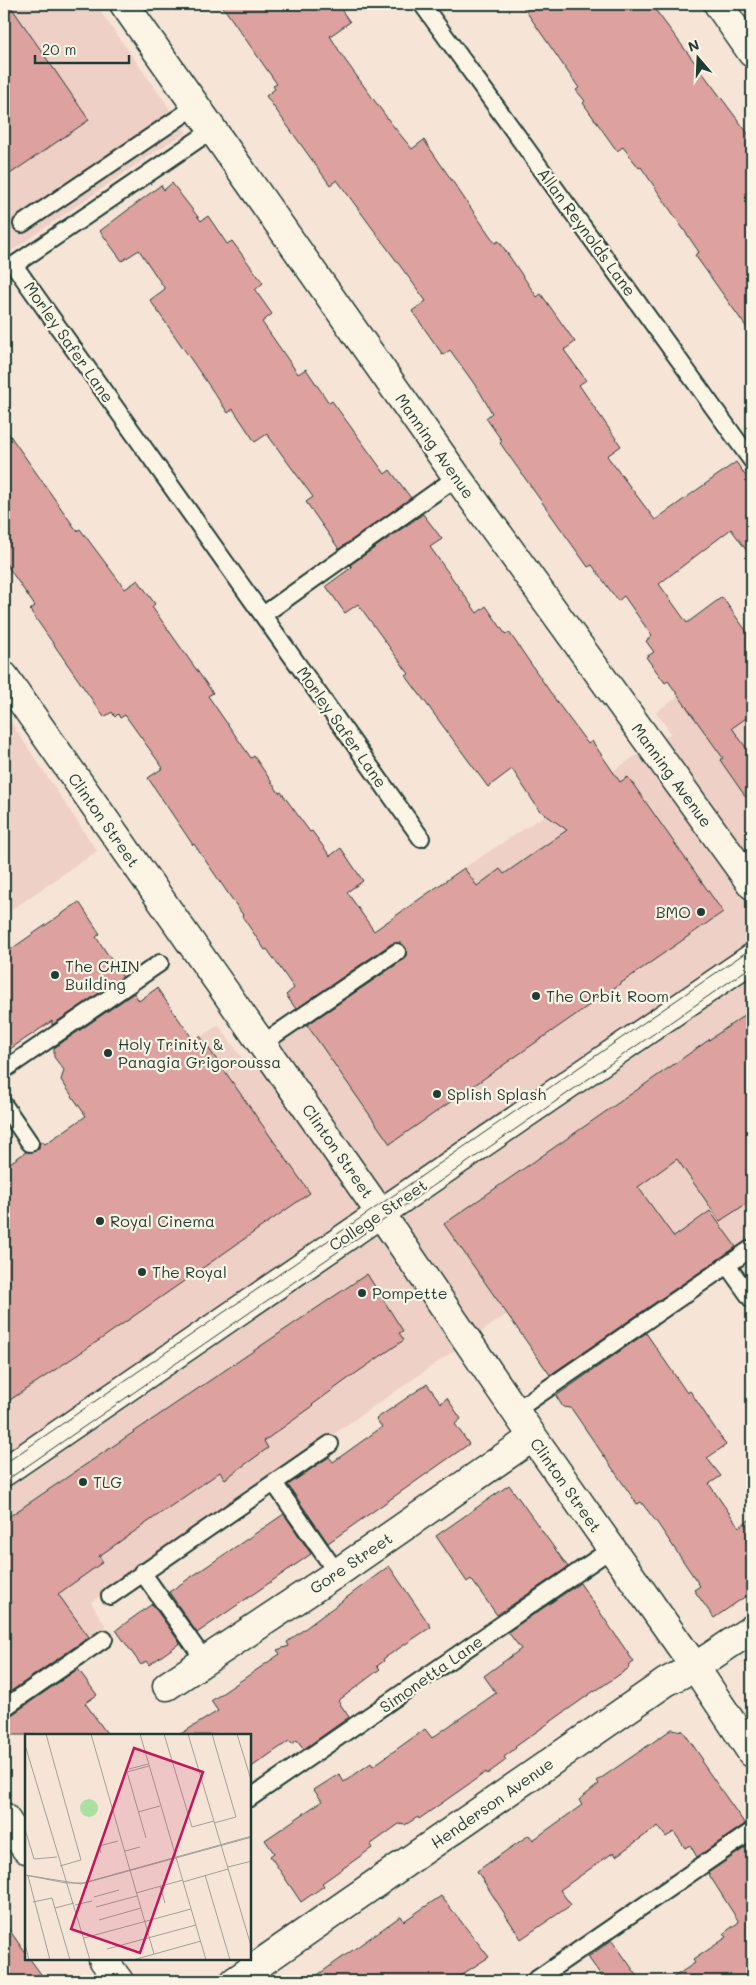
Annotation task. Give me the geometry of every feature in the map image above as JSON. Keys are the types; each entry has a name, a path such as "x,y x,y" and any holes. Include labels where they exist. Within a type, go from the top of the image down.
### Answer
{"street":[{"name":"Manning Avenue","path":"124,4 457,478 752,884"},
{"path":"718,4 752,54"},
{"name":"Clinton Street","path":"4,676 127,853 263,1043 752,1752"},
{"name":"College Street","path":"4,1472 752,958"},
{"name":"Gore Street","path":"167,1686 336,1573 533,1437"},
{"name":"Henderson Avenue","path":"235,1981 666,1682 695,1667 752,1629"},
{"path":"4,1817 25,1848"},
{"path":"104,1960 119,1981"}],"lane":[{"name":"Allan Reynolds Lane","path":"422,4 752,461"},
{"path":"22,224 196,106"},
{"name":"Morley Safer Lane","path":"212,130 14,264 421,838"},
{"path":"263,615 457,478"},
{"path":"263,1043 397,952"},
{"path":"4,1070 34,1056 160,963"},
{"path":"4,1105 30,1143"},
{"path":"515,1411 752,1248"},
{"path":"727,1265 752,1300"},
{"path":"110,1596 142,1572 330,1444"},
{"path":"274,1483 336,1573"},
{"name":"Simonetta Lane","path":"251,1797 611,1549"},
{"path":"142,1572 205,1661"},
{"path":"4,1708 104,1639"},
{"path":"534,1981 752,1831"}],"shaded area":[{"path":"4,4 95,4 187,133 168,143 4,256"},
{"path":"752,646 752,1248 629,1327 585,1267 565,1274 91,1602 109,1632 4,1704 4,1226 7,1223 4,1218 4,1167 42,1141 45,1144 218,1025 245,1062 408,955 464,868 671,733 656,712"},
{"path":"4,712 97,851 4,915"}],"building":[{"path":"4,4 9,4 89,120 4,178"},
{"path":"221,4 337,4 350,22 330,36 345,60 412,149 424,140 495,243 499,241 537,297 541,294 575,342 564,350 586,380 579,385 621,446 607,456 655,520 736,462 752,485 752,558 731,529 659,584 687,623 722,597 752,639 752,714 732,728 752,756 752,806 720,760 723,758 668,681 665,683 646,657 654,652 646,641 652,636 624,596 618,601 592,565 588,567 500,443 502,441 486,418 492,413 480,392 450,350 443,355 412,311 426,301 337,180 330,185 266,96 275,89 273,86 277,84"},
{"path":"521,4 651,4 752,139 752,335 695,255 699,252 641,167 639,168 623,147 617,151 583,103 585,101 576,90 579,88"},
{"path":"172,183 201,221 208,216 227,244 232,241 263,283 255,290 272,314 262,322 298,374 306,369 329,403 332,401 385,474 390,470 411,498 339,549 306,502 313,497 267,434 255,442 233,409 228,413 150,300 165,289 139,250 122,261 100,231 161,185 164,190"},
{"path":"4,427 77,531 80,529 125,589 138,580 155,604 152,607 213,693 208,696 251,758 254,756 279,793 281,792 310,832 312,831 330,856 341,848 363,881 347,892 374,931 464,868 477,886 500,869 504,874 567,830 539,810 512,769 488,787 406,676 409,674 358,604 345,613 326,586 352,567 350,565 423,514 442,539 430,547 477,613 486,606 506,635 509,632 588,744 592,741 620,782 628,777 723,912 390,1144 307,1025 403,960 406,956 405,947 401,943 391,944 296,1009 286,995 294,988 267,949 265,950 148,778 163,768 125,715 120,718 118,714 115,717 112,712 104,717 30,610 35,606 4,561"},
{"name":"The CHIN Building","path":"79,902 100,934 96,937 123,977 52,1025 52,1021 4,1053 4,954"},
{"path":"157,988 194,1041 200,1036 310,1193 101,1339 4,1404 4,1167 26,1152 35,1151 39,1148 40,1142 42,1141 45,1144 86,1116 61,1080 64,1070 54,1057 54,1048 134,993 139,1001"},
{"path":"752,1010 752,1200 720,1221 677,1159 638,1187 674,1237 710,1211 736,1247 550,1375 444,1224"},
{"path":"367,1274 403,1331 399,1333 404,1340 264,1441 268,1448 225,1479 220,1472 99,1556 103,1562 58,1594 89,1637 4,1696 4,1520"},
{"path":"646,1333 687,1393 690,1391 726,1445 707,1458 721,1476 709,1484 739,1527 752,1518 752,1592 714,1618 694,1590 700,1586 658,1524 641,1502 637,1504 571,1408 563,1407 556,1396"},
{"path":"427,1384 441,1403 447,1398 461,1419 455,1424 469,1444 328,1543 288,1485 329,1457 333,1462 382,1427 376,1419"},
{"path":"509,1485 568,1567 497,1615 471,1579 467,1582 436,1536"},
{"path":"284,1514 311,1554 197,1633 169,1592"},
{"path":"389,1566 431,1627 383,1659 384,1661 377,1666 380,1669 338,1701 349,1717 304,1749 297,1740 292,1744 289,1741 251,1767 251,1734 181,1734 218,1711 211,1701 280,1654 277,1650 289,1646 287,1642"},
{"path":"580,1583 634,1662 628,1666 629,1668 515,1747 504,1757 506,1760 487,1774 486,1772 419,1819 418,1817 405,1825 399,1824 370,1845 372,1848 322,1883 324,1886 301,1902 270,1856 274,1853 265,1840 322,1801 314,1790 339,1774 344,1782 371,1763 373,1766 425,1729 432,1738 496,1693 484,1676 521,1649 508,1632"},
{"path":"152,1604 180,1643 149,1665 146,1661 141,1665 116,1630"},
{"path":"78,1669 97,1695 85,1703 107,1734 4,1735 4,1718 10,1716"},
{"path":"672,1729 683,1731 703,1760 701,1761 745,1824 697,1857 690,1845 685,1848 674,1832 666,1837 658,1826 616,1856 614,1852 560,1890 571,1905 521,1939 477,1871 529,1835 533,1840 582,1805 579,1800 599,1784 597,1781"},
{"path":"752,1843 752,1981 668,1981 695,1963 693,1960 727,1937 724,1933 739,1922 708,1873"},
{"path":"441,1896 489,1957 452,1981 309,1981 401,1916 404,1921"},
{"path":"4,1922 25,1953 25,1960 31,1960 46,1981 4,1981"},
{"path":"612,1940 641,1981 605,1981 588,1957"}],"tram line":[{"path":"4,1464 752,948"},
{"path":"4,1482 752,966"}],"place":[{"name":"BMO","path":"701,912"},
{"name":"The CHIN Building","path":"55,975"},
{"name":"The Orbit Room","path":"536,996"},
{"name":"Holy Trinity & Panagia Grigoroussa","path":"108,1053"},
{"name":"Splish Splash","path":"437,1094"},
{"name":"Royal Cinema","path":"100,1221"},
{"name":"The Royal","path":"142,1272"},
{"name":"Pompette","path":"362,1293"},
{"name":"TLG","path":"83,1482"}]}
